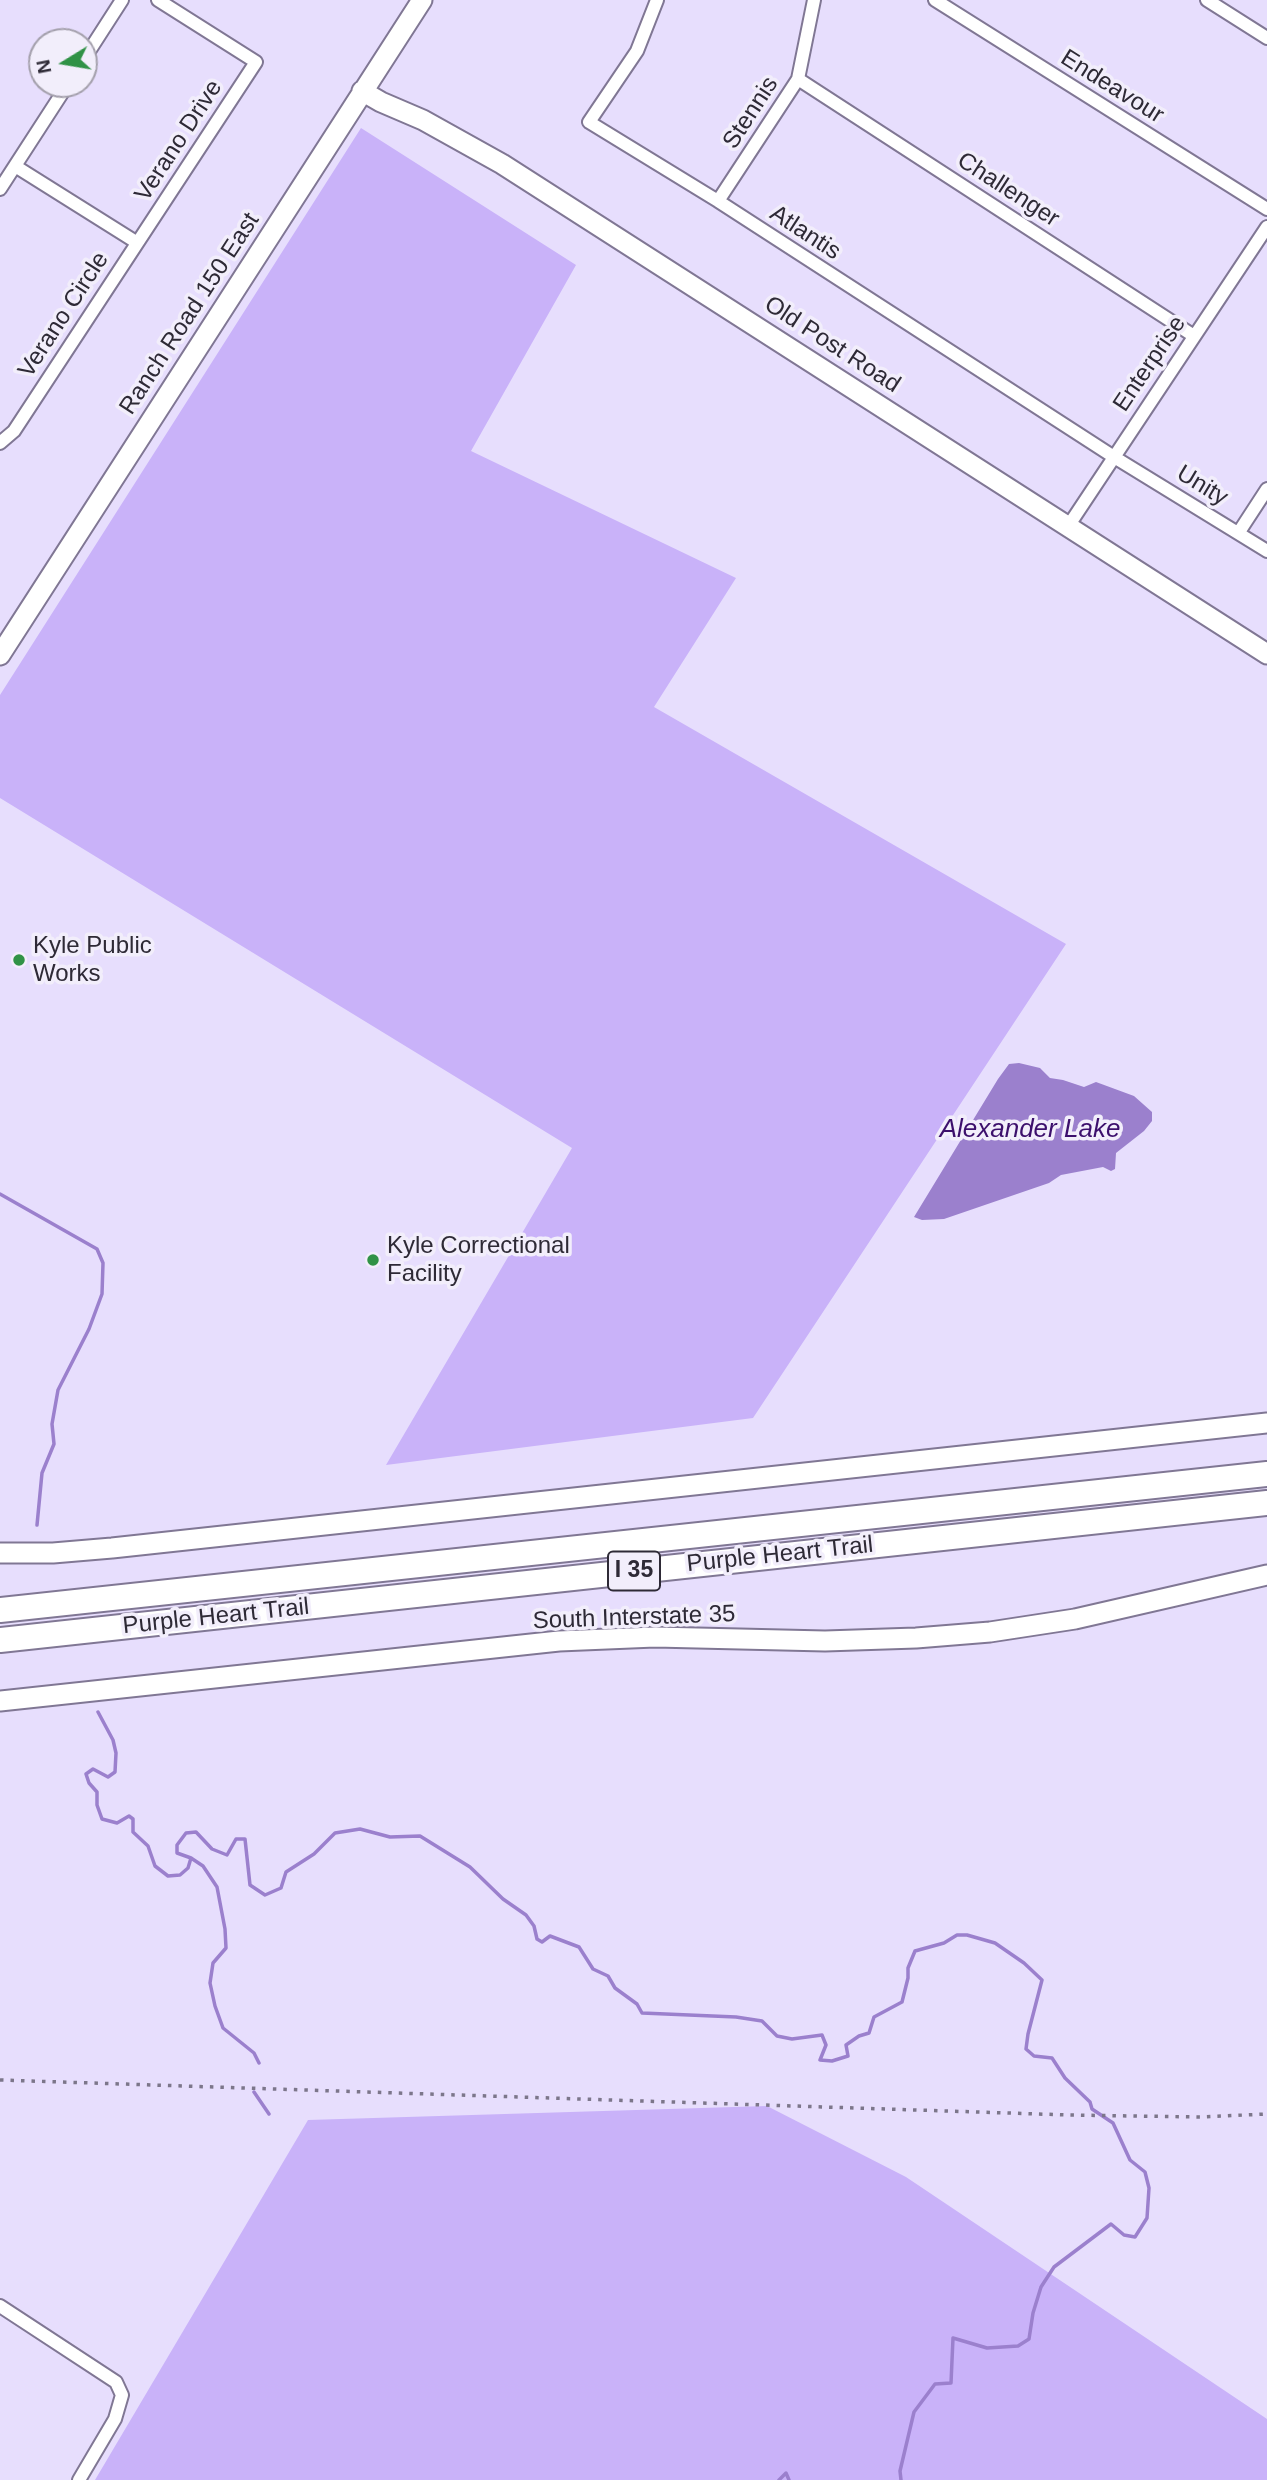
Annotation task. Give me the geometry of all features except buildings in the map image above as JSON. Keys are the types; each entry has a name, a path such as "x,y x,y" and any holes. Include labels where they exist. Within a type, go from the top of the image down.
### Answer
{"highway":[{"name":"Purple Heart Trail","path":"0,1610 1267,1474"},
{"name":"Purple Heart Trail","path":"0,1640 1267,1503"}],"main road":[{"name":"Ranch Road 150 East","path":"2,646 422,0"},
{"name":"Old Post Road","path":"362,91 424,120 502,164 1267,654"},
{"path":"0,1553 53,1553 126,1547 1267,1423"},
{"name":"South Interstate 35","path":"0,1701 559,1641 655,1637 825,1641 916,1639 990,1632 1075,1619 1267,1575"}],"street":[{"path":"98,37 122,0"},
{"name":"Verano Drive","path":"136,242 256,62 158,0"},
{"name":"Atlantis","path":"657,0 637,51 589,122 718,201 1114,457"},
{"name":"Stennis","path":"718,201 798,79 814,0"},
{"name":"Endeavour","path":"934,0 1267,209"},
{"path":"1207,0 1267,38"},
{"name":"Challenger","path":"798,79 1194,336"},
{"path":"0,189 59,98"},
{"path":"15,166 136,242"},
{"name":"Enterprise","path":"1069,525 1267,227"},
{"name":"Verano Circle","path":"0,443 14,431 136,242"},
{"name":"Unity","path":"1114,457 1267,551"},
{"path":"1239,532 1267,489"},
{"path":"0,2306 116,2382 122,2395 115,2419 79,2480"}],"shaded area":[{"path":"361,128 576,265 471,451 736,578 654,707 1066,944 753,1418 386,1465 572,1148 0,798 0,695"},
{"path":"767,2106 906,2177 1267,2419 1267,2480 95,2480 308,2120"}],"water":[{"name":"Alexander Lake","path":"1019,1063 1040,1068 1050,1078 1084,1087 1096,1082 1134,1096 1152,1112 1152,1121 1144,1131 1116,1153 1115,1169 1111,1171 1103,1167 1061,1175 1049,1183 944,1219 922,1220 914,1217 998,1079 1009,1064"}],"waterway":[{"path":"0,1194 97,1249 103,1263 102,1294 89,1329 58,1390 52,1424 54,1444 42,1473 37,1525"},
{"path":"98,1712 113,1740 116,1753 115,1772 108,1777 93,1769 86,1774 89,1783 97,1792 97,1805 102,1819 117,1823 129,1816 133,1819 133,1832 148,1846 155,1866 168,1876 180,1875 188,1868 191,1858 203,1866 217,1887 226,1948 213,1963 210,1983 215,2006 223,2028 254,2053 259,2063"},
{"path":"191,1858 177,1853 177,1845 186,1833 196,1832 212,1849 227,1855 236,1839 245,1839 250,1885 265,1895 281,1888 286,1872 314,1854 335,1833 360,1829 390,1837 420,1836 470,1867 503,1899 526,1915 534,1926 537,1939 542,1942 550,1936 579,1947 593,1969 608,1976 615,1988 637,2004 642,2013 736,2017 762,2021 777,2036 792,2039 822,2035 826,2045 820,2060 832,2061 848,2056 846,2045 869,2033 874,2017 902,2002 908,1968 915,1951 944,1943 957,1935 967,1935 995,1943 1024,1963 1042,1980 1026,2049 1034,2056 1052,2058 1065,2078 1090,2102 1092,2109 1113,2123 1130,2160 1145,2172 1149,2188 1147,2218 1135,2237 1124,2235 1111,2224 1054,2267 1041,2287 1029,2339 1018,2346 987,2348 953,2338 951,2383 935,2384 914,2412 900,2471 901,2480"},
{"path":"254,2092 269,2114"},
{"path":"779,2480 786,2473 789,2480"}],"railway":[{"path":"0,2080 1069,2115 1200,2117 1267,2114"}],"place":[{"name":"Kyle Public Works","path":"19,960"},
{"name":"Kyle Correctional Facility","path":"373,1260"}]}
